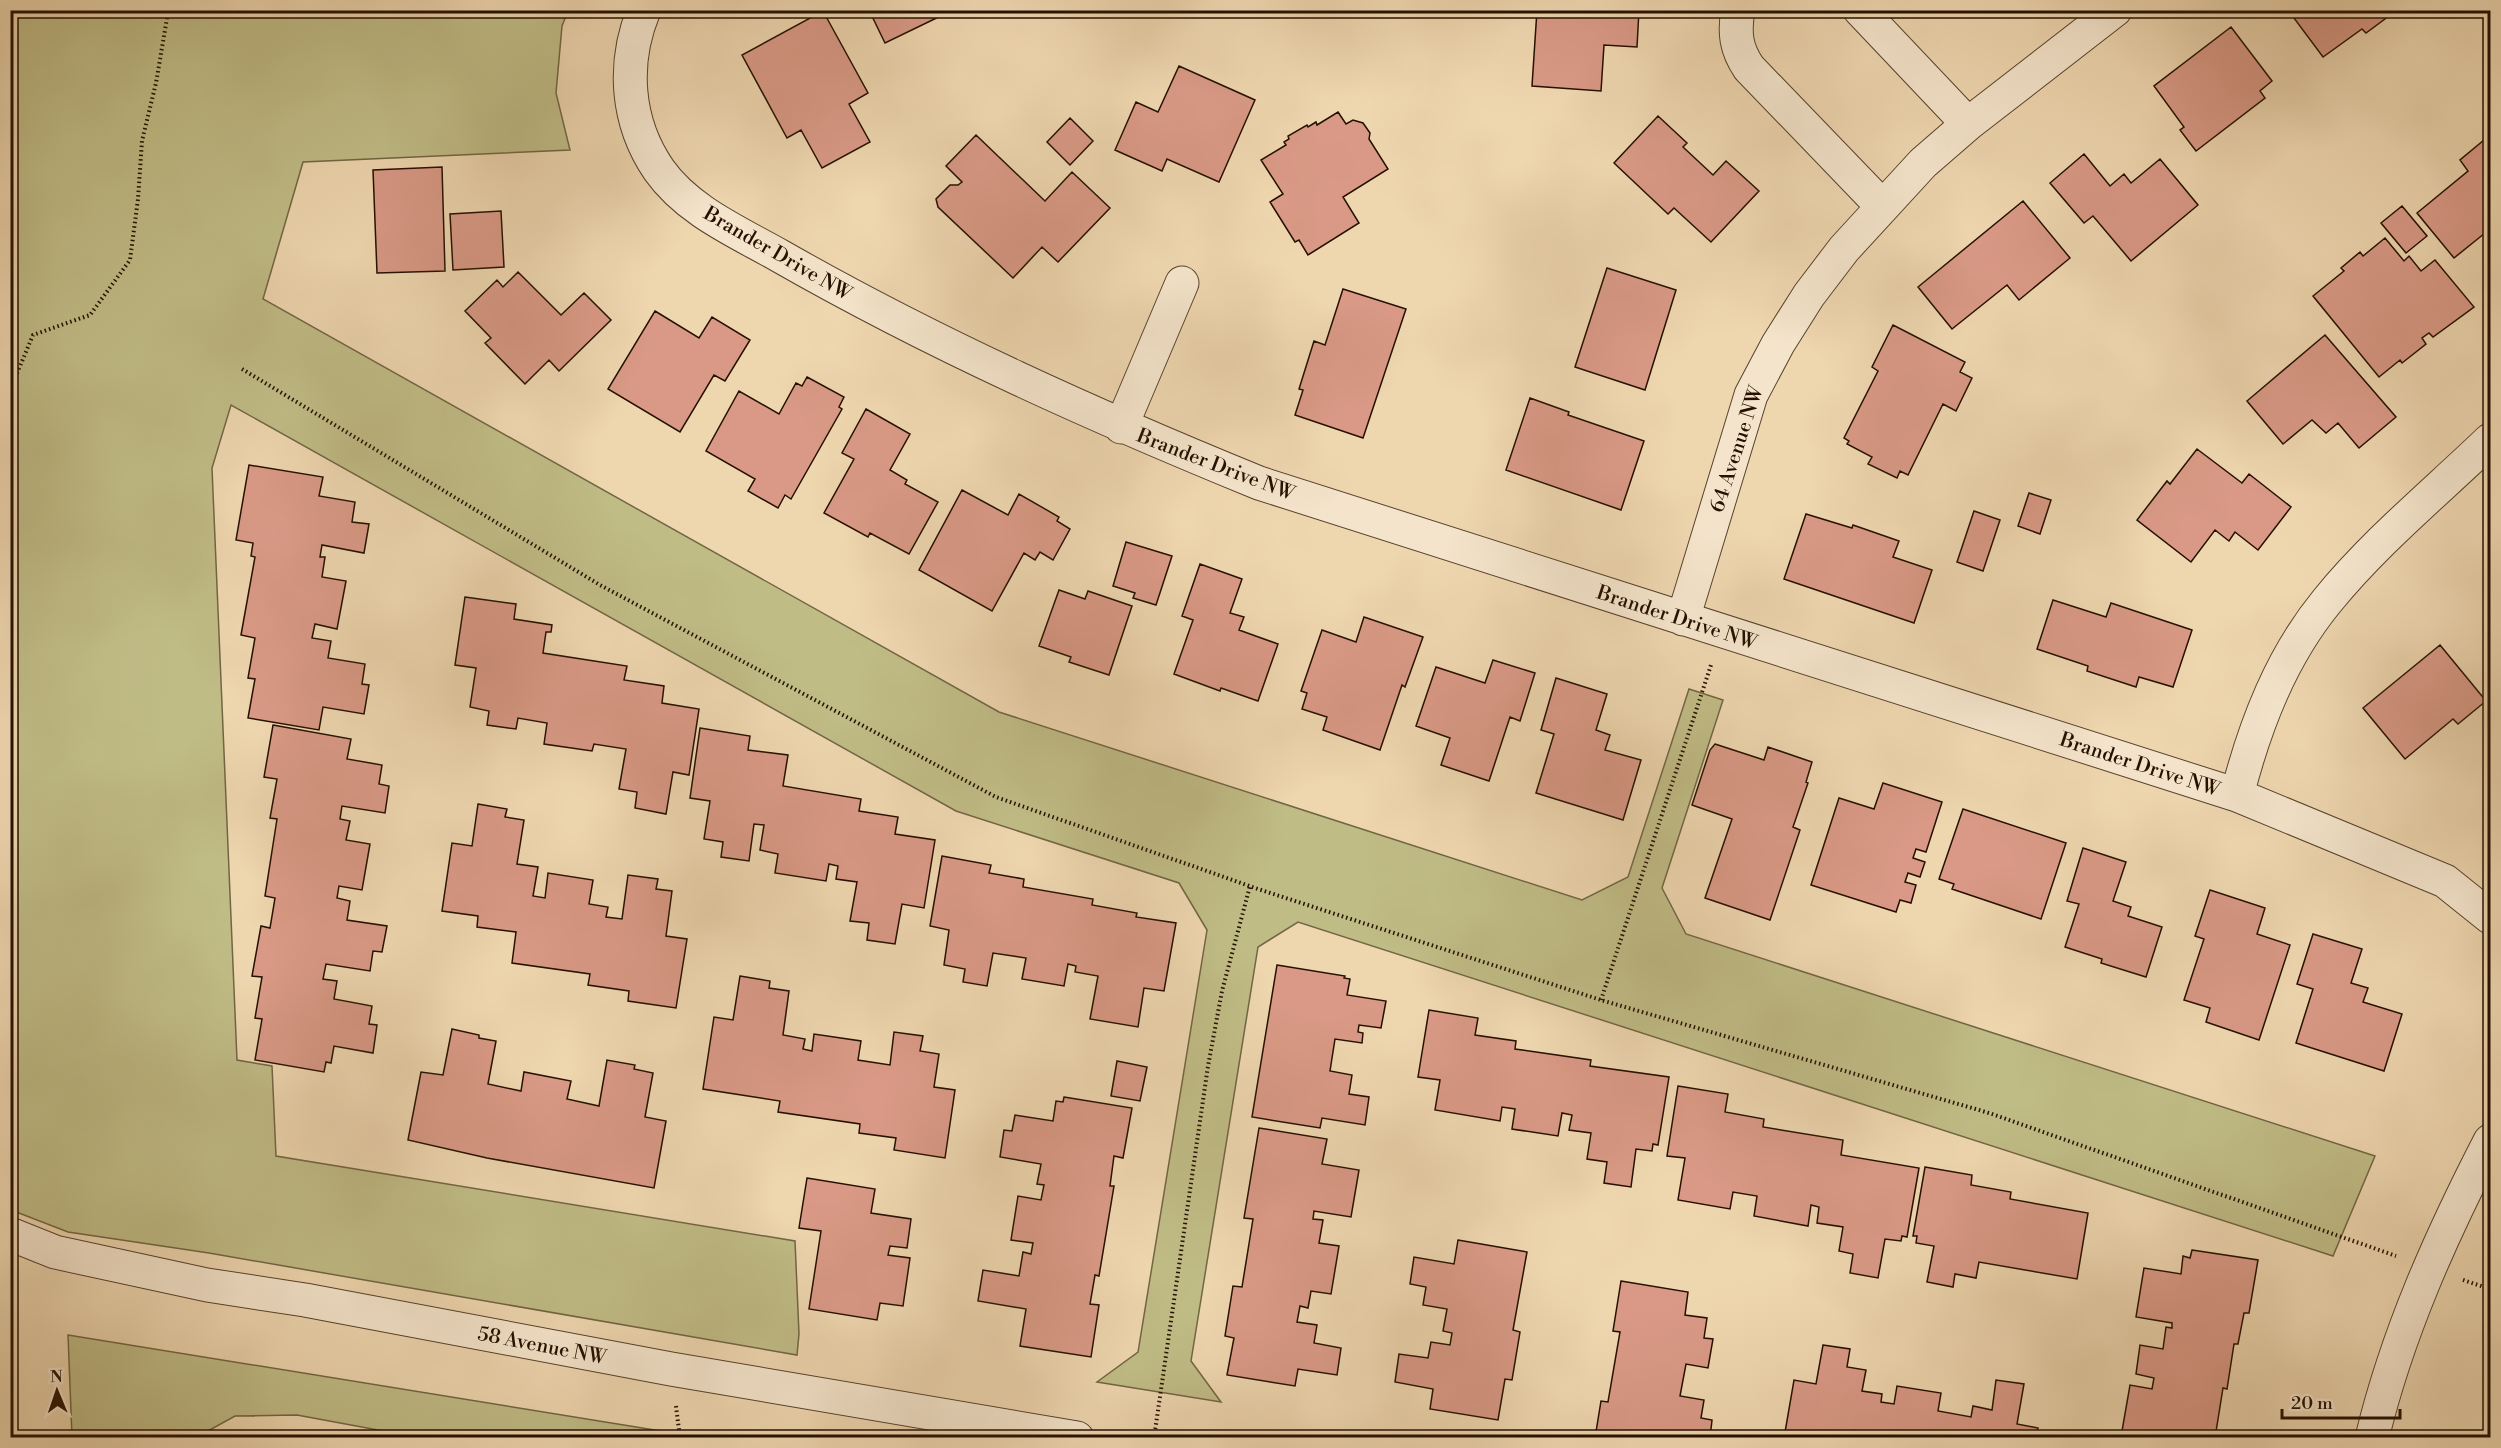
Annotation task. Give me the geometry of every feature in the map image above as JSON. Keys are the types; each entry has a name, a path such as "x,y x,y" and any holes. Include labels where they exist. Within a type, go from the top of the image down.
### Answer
{"street":[{"name":"Brander Drive NW","path":"644,10 636,30 630,61 630,92 635,120 645,146 655,163 679,192 701,210 908,325 1014,378 1121,427 1258,483 2237,795 2445,881 2490,917"},
{"path":"1738,10 1735,26 1736,41 1749,68 1882,206"},
{"path":"1860,10 1968,124"},
{"name":"64 Avenue NW","path":"1683,619 1750,395 1778,344 1809,296 1844,249 1923,163 1968,124 2115,10"},
{"name":"Brander Drive NW","path":"1121,427 1182,283"},
{"name":"Brander Drive NW","path":"2237,795 2247,754 2261,714 2279,676 2319,611 2356,568 2490,440"},
{"path":"2372,1437 2379,1407 2402,1337 2462,1196 2490,1141"},
{"name":"58 Avenue NW","path":"10,1234 55,1252 207,1285 305,1300 671,1369 1077,1437"}],"path":[{"path":"10,390 33,334 90,315 130,260 138,199 142,141 156,83 167,18 173,10"},
{"path":"242,369 600,585 996,797 1250,886 1601,1000 1989,1113 2490,1289"},
{"path":"1601,1000 1722,632"},
{"path":"1154,1437 1208,1066 1222,991 1250,886"}],"shaded area":[{"path":"10,11 568,11 562,26 556,93 570,150 303,162 263,299 999,712 1582,900 1628,877 1689,689 1723,700 1662,888 1686,934 2375,1156 2333,1256 1298,922 1258,947 1191,1361 1221,1402 1097,1382 1138,1352 1207,930 1179,883 956,811 231,405 212,468 237,1060 272,1066 276,1156 795,1241 799,1334 797,1355 209,1253 68,1232 11,1210"},
{"path":"68,1335 698,1437 421,1438 297,1415 235,1416 197,1437 72,1437"}],"building":[{"path":"869,10 953,10 885,43"},
{"path":"1537,10 1639,10 1637,47 1604,45 1601,91 1532,86"},
{"path":"2288,10 2397,10 2366,33 2362,29 2323,57"},
{"path":"823,11 868,93 849,104 870,142 822,168 801,130 787,138 742,55"},
{"path":"2231,27 2272,81 2260,91 2265,98 2196,151 2180,130 2184,127 2154,86"},
{"path":"1179,66 1255,100 1219,182 1167,159 1162,171 1115,150 1136,102 1158,112"},
{"path":"1338,112 1346,124 1353,120 1363,123 1370,133 1369,139 1388,169 1343,197 1359,223 1308,255 1299,240 1295,242 1270,202 1283,194 1261,160 1286,145 1284,142 1289,139 1288,136 1307,125 1308,127 1316,122 1317,125"},
{"path":"1658,116 1687,143 1683,147 1713,175 1726,161 1759,191 1711,242 1674,208 1668,214 1614,163"},
{"path":"1070,118 1093,141 1070,165 1047,142"},
{"path":"976,135 1045,201 1072,172 1110,208 1058,262 1042,247 1013,278 938,207 936,199 950,185 958,185 962,182 946,166"},
{"path":"2490,135 2490,229 2454,258 2417,213 2468,171 2460,160"},
{"path":"2084,154 2110,186 2124,174 2131,183 2160,159 2198,205 2131,261 2093,216 2084,223 2050,183"},
{"path":"442,167 445,271 377,273 373,170"},
{"path":"2023,201 2070,258 2019,300 2007,285 1952,329 1918,287"},
{"path":"2402,206 2427,236 2406,253 2381,223"},
{"path":"501,211 504,267 453,270 450,214"},
{"path":"2385,238 2404,261 2409,256 2421,271 2435,260 2474,307 2433,337 2429,333 2422,338 2426,344 2402,363 2400,360 2379,377 2313,296 2344,271 2341,268 2360,252 2363,256"},
{"path":"1607,268 1676,290 1645,390 1575,367"},
{"path":"518,272 561,315 584,293 611,320 559,371 549,360 525,384 485,343 491,338 465,311 497,280 503,287"},
{"path":"1343,289 1406,309 1363,438 1295,415 1303,390 1299,389 1314,341 1325,345"},
{"path":"655,311 699,338 712,317 750,340 725,381 714,375 680,432 608,389"},
{"path":"1893,325 1965,362 1960,372 1972,378 1956,411 1943,404 1908,475 1900,471 1897,478 1868,464 1872,457 1847,444 1849,441 1844,438 1878,371 1872,367"},
{"path":"2325,335 2396,417 2359,448 2338,423 2326,433 2312,420 2283,444 2247,401"},
{"path":"807,377 844,397 839,407 842,409 791,499 785,495 778,508 748,491 755,479 706,451 739,391 779,414 796,383 802,386"},
{"path":"1530,398 1569,412 1568,415 1644,441 1621,510 1506,470"},
{"path":"866,409 910,434 890,470 907,480 905,484 938,502 909,554 870,533 868,537 824,513 854,459 842,453"},
{"path":"2197,449 2242,483 2249,474 2291,507 2258,550 2235,532 2229,541 2215,530 2191,562 2137,520 2167,481 2170,484"},
{"path":"249,465 323,477 319,496 355,502 352,522 369,524 364,553 322,545 320,557 325,557 322,577 346,581 337,629 315,624 312,638 331,641 328,658 365,664 362,684 369,685 364,714 323,707 319,730 248,718 255,679 248,678 255,638 241,635 255,557 251,556 253,543 236,540"},
{"path":"962,490 1008,515 1019,494 1059,517 1057,521 1070,529 1053,560 1040,552 1035,560 1024,553 992,611 919,570"},
{"path":"2029,493 2051,500 2040,534 2018,526"},
{"path":"1974,511 2000,520 1983,571 1957,562"},
{"path":"1806,514 1852,528 1853,525 1899,541 1893,557 1932,570 1914,623 1784,579"},
{"path":"1126,542 1172,556 1156,605 1133,598 1135,593 1113,586"},
{"path":"1200,564 1242,579 1230,613 1244,617 1239,630 1278,644 1258,701 1221,688 1220,691 1174,674 1193,620 1182,616"},
{"path":"1059,590 1085,599 1088,591 1132,606 1109,675 1069,662 1071,657 1039,646"},
{"path":"465,597 516,604 514,619 552,625 551,632 546,632 543,653 627,666 624,680 664,686 662,703 699,709 689,775 673,772 666,814 635,808 637,792 619,789 626,749 594,744 592,751 544,744 547,723 518,718 516,729 487,725 489,711 470,707 476,668 455,665"},
{"path":"2053,600 2106,617 2111,603 2192,630 2173,687 2139,677 2136,687 2087,671 2088,666 2037,649"},
{"path":"1364,617 1423,637 1405,687 1402,685 1380,750 1323,730 1327,717 1302,709 1307,693 1301,691 1322,630 1356,642"},
{"path":"2440,645 2486,701 2458,724 2453,719 2405,759 2363,708"},
{"path":"1493,660 1535,673 1520,721 1510,717 1489,781 1441,765 1450,738 1416,726 1436,667 1485,683"},
{"path":"1556,678 1607,694 1596,730 1610,735 1605,750 1641,760 1623,820 1536,793 1554,734 1541,730"},
{"path":"273,725 351,739 347,759 382,765 379,784 389,786 385,813 342,806 340,819 350,821 346,840 370,844 362,890 339,886 337,898 350,901 347,920 387,926 382,952 373,951 370,971 326,964 323,979 337,981 334,999 372,1006 369,1024 377,1025 373,1053 334,1046 331,1063 326,1062 324,1072 255,1060 262,1019 255,1018 262,977 252,976 261,926 270,928 275,898 265,896 277,819 270,818 277,779 264,777"},
{"path":"700,728 750,736 748,750 788,755 783,786 861,799 859,811 898,817 895,834 935,840 924,908 902,904 895,944 867,940 869,923 850,921 857,882 836,879 838,866 829,864 826,881 775,873 778,854 760,850 764,825 754,824 749,861 721,857 723,842 704,839 710,801 690,798"},
{"path":"1715,744 1764,760 1768,747 1812,762 1806,782 1808,783 1793,827 1800,830 1770,920 1705,898 1732,819 1692,805 1710,750"},
{"path":"1883,783 1942,802 1926,852 1916,849 1913,858 1925,862 1920,877 1908,873 1905,882 1916,885 1911,903 1900,900 1896,912 1811,885 1839,798 1874,809"},
{"path":"478,804 507,809 505,817 524,820 517,864 538,867 533,896 545,898 548,873 593,880 589,904 608,907 606,917 622,919 628,875 658,879 656,889 672,891 666,936 687,939 676,1008 628,1001 629,991 588,985 590,974 512,963 516,932 477,927 478,916 442,911 452,843 472,846"},
{"path":"1963,809 2066,843 2041,919 1952,889 1954,884 1939,879"},
{"path":"2083,848 2126,862 2113,901 2131,907 2128,916 2162,927 2146,977 2101,963 2102,959 2065,947 2079,904 2067,901"},
{"path":"942,856 991,865 989,873 1024,879 1023,887 1093,899 1092,905 1137,913 1136,917 1176,923 1164,991 1144,988 1138,1027 1090,1019 1098,976 1075,972 1076,966 1068,964 1064,986 1022,979 1026,958 993,953 987,986 963,982 965,969 944,965 949,930 930,926"},
{"path":"2210,890 2265,908 2257,934 2290,945 2259,1040 2206,1022 2210,1008 2184,1000 2204,939 2195,936"},
{"path":"2313,934 2362,949 2351,983 2368,988 2363,1002 2402,1014 2384,1071 2296,1043 2313,989 2297,984"},
{"path":"1277,965 1345,976 1344,978 1350,979 1347,995 1386,1001 1381,1028 1359,1025 1358,1032 1363,1033 1362,1043 1335,1039 1330,1071 1352,1075 1349,1094 1369,1097 1365,1125 1322,1118 1320,1128 1252,1117"},
{"path":"740,976 770,981 769,988 789,991 783,1035 805,1039 803,1049 812,1051 814,1034 861,1041 858,1060 890,1065 894,1032 923,1036 920,1051 939,1054 934,1087 955,1090 945,1158 894,1150 896,1138 859,1133 860,1124 778,1112 780,1101 703,1089 714,1017 733,1020"},
{"path":"1429,1010 1478,1018 1475,1035 1516,1041 1515,1049 1591,1060 1590,1066 1669,1077 1658,1145 1653,1144 1652,1151 1636,1149 1631,1187 1604,1183 1607,1162 1587,1159 1591,1133 1569,1130 1572,1115 1562,1113 1558,1136 1512,1129 1515,1109 1502,1107 1500,1121 1435,1110 1440,1080 1418,1077"},
{"path":"452,1029 496,1041 488,1084 521,1091 524,1072 571,1081 567,1099 599,1106 607,1060 635,1065 634,1069 653,1073 645,1117 666,1121 654,1188 487,1158 408,1140 421,1072 443,1075"},
{"path":"1117,1061 1147,1067 1140,1101 1111,1096"},
{"path":"1678,1086 1728,1094 1725,1112 1764,1119 1763,1127 1843,1140 1841,1155 1919,1168 1907,1237 1902,1236 1901,1241 1885,1239 1878,1278 1850,1273 1853,1254 1839,1251 1843,1227 1817,1223 1819,1207 1811,1205 1808,1226 1754,1216 1757,1196 1733,1192 1730,1209 1678,1200 1685,1158 1667,1156"},
{"path":"1064,1097 1132,1108 1123,1158 1114,1156 1110,1186 1114,1186 1099,1276 1095,1275 1090,1304 1099,1305 1091,1357 1020,1346 1026,1309 978,1301 983,1270 1019,1276 1023,1252 1031,1254 1033,1243 1011,1240 1018,1196 1041,1200 1044,1185 1037,1184 1041,1164 1000,1157 1004,1130 1012,1131 1015,1115 1053,1121 1056,1101 1063,1102"},
{"path":"1259,1128 1327,1139 1322,1164 1359,1170 1351,1217 1314,1211 1313,1219 1323,1220 1319,1243 1339,1246 1331,1294 1311,1291 1308,1308 1300,1306 1297,1322 1317,1325 1314,1343 1341,1348 1337,1375 1298,1369 1295,1386 1227,1375 1234,1338 1225,1336 1233,1286 1242,1287 1253,1219 1244,1218"},
{"path":"1925,1167 1972,1175 1971,1185 2011,1192 2010,1199 2088,1213 2077,1279 1979,1262 1976,1278 1955,1274 1953,1287 1927,1282 1934,1246 1916,1243 1917,1236 1913,1236"},
{"path":"807,1178 875,1189 871,1213 911,1219 907,1248 890,1246 888,1255 910,1258 903,1306 880,1303 877,1320 809,1309 821,1231 799,1228"},
{"path":"1458,1240 1527,1252 1513,1330 1520,1332 1512,1380 1505,1379 1498,1420 1430,1409 1433,1389 1395,1382 1399,1354 1428,1358 1431,1342 1450,1345 1452,1333 1443,1331 1447,1309 1423,1305 1426,1287 1410,1284 1414,1257 1454,1264"},
{"path":"2192,1250 2258,1260 2249,1313 2244,1313 2238,1344 2234,1344 2227,1389 2223,1388 2215,1438 2144,1438 2144,1435 2122,1431 2130,1385 2152,1389 2154,1378 2136,1374 2140,1345 2163,1349 2166,1327 2172,1328 2172,1323 2136,1317 2144,1268 2181,1274 2183,1256 2190,1258"},
{"path":"1621,1281 1688,1292 1685,1315 1707,1318 1704,1338 1713,1339 1708,1368 1686,1364 1680,1396 1704,1400 1701,1418 1712,1420 1710,1438 1595,1438 1601,1401 1608,1402 1620,1332 1613,1331"},
{"path":"1823,1345 1850,1349 1847,1367 1866,1370 1862,1391 1882,1394 1881,1402 1894,1404 1897,1386 1941,1393 1938,1411 1971,1417 1973,1406 1992,1410 1996,1380 2024,1384 2017,1424 2038,1428 2036,1438 1784,1438 1794,1380 1816,1384"}]}
